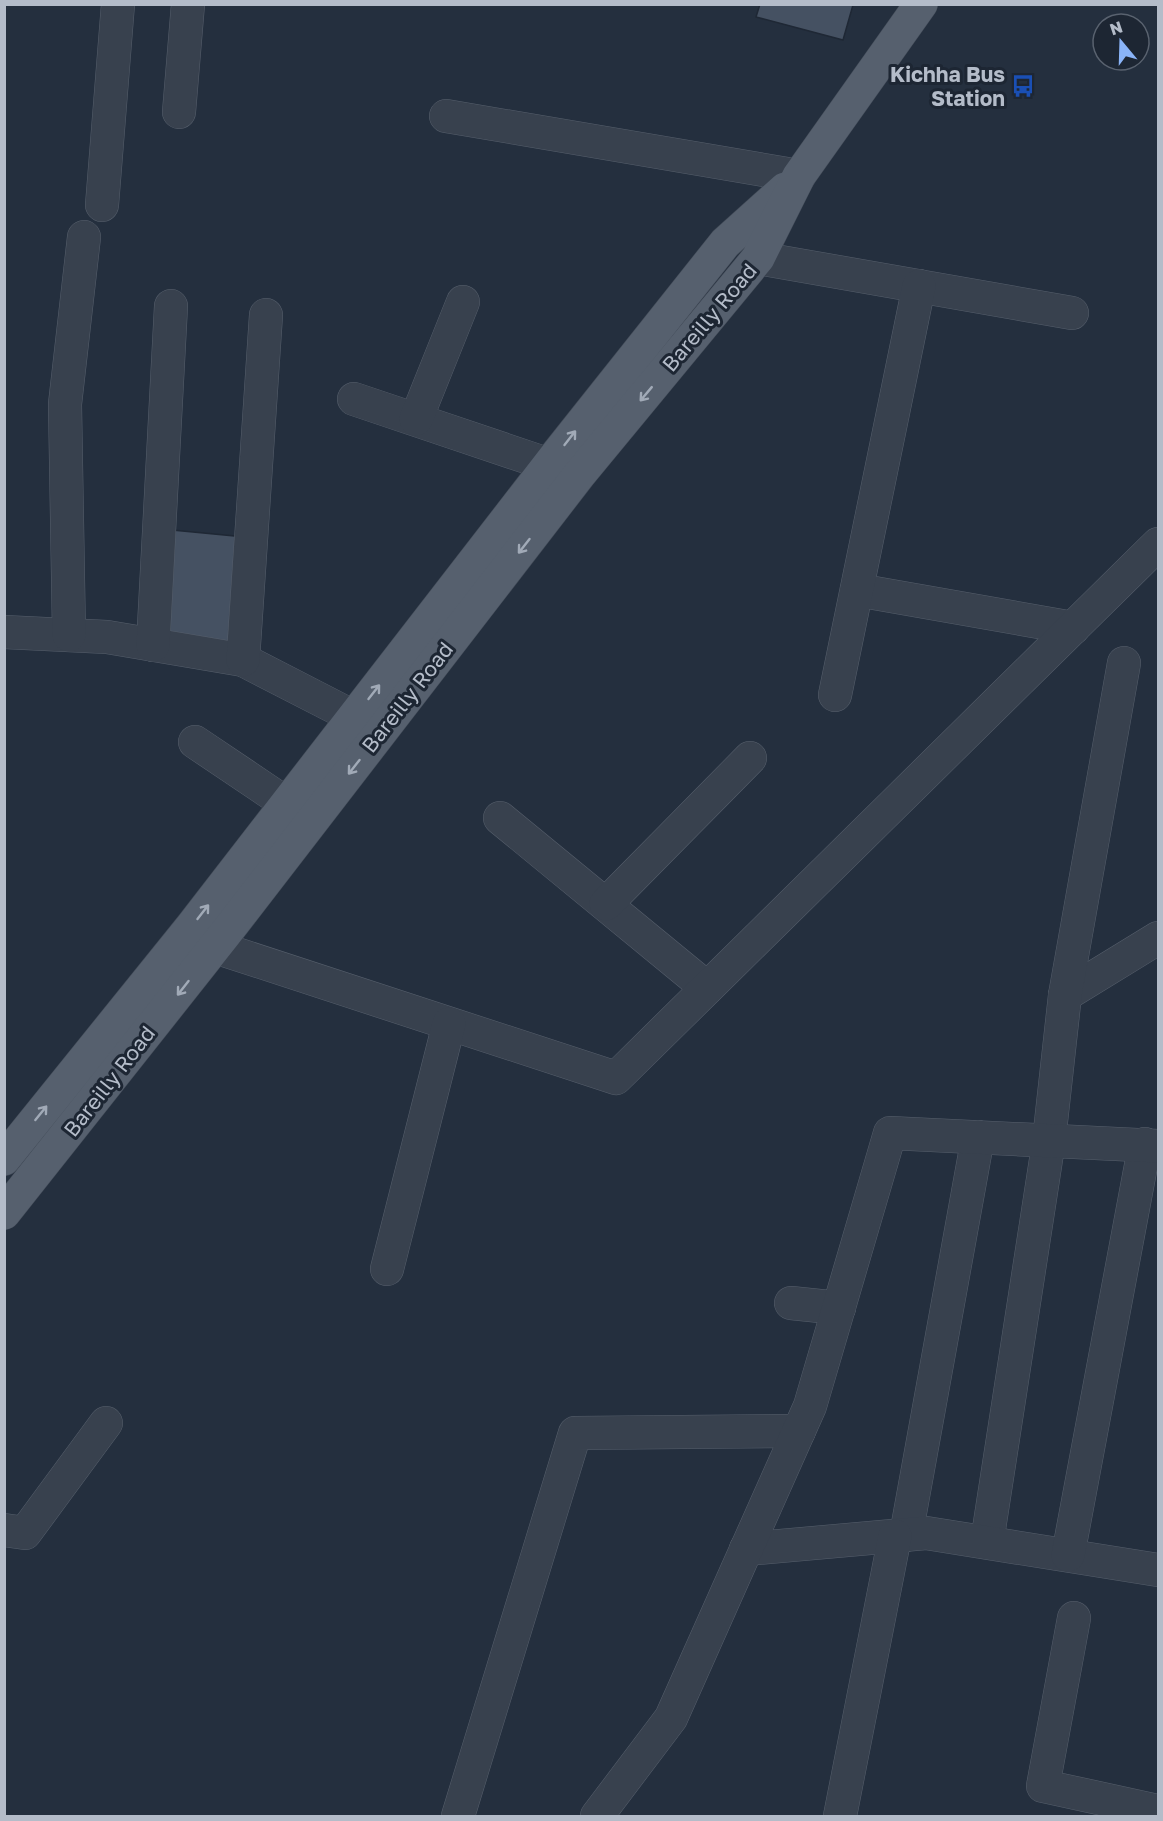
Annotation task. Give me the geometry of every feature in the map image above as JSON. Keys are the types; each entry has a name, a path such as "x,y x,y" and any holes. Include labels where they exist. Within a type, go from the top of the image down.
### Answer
{"main road":[{"name":"Bareilly Road","path":"4,1213 215,947 579,475 758,258 799,176 921,4"},
{"name":"Bareilly Road","path":"4,1159 192,926 725,243 799,176"}],"street":[{"path":"102,205 118,4"},
{"path":"179,112 189,4"},
{"path":"446,116 799,176"},
{"path":"69,635 65,404 84,237"},
{"path":"758,258 1072,313"},
{"path":"835,695 919,286"},
{"path":"416,419 463,302"},
{"path":"153,645 171,306"},
{"path":"243,660 266,315"},
{"path":"354,399 550,465"},
{"path":"215,947 616,1078 1158,544"},
{"path":"857,590 1073,628"},
{"path":"4,632 107,637 243,660 354,717"},
{"path":"987,1542 1049,1140 1065,995 1124,663"},
{"path":"195,742 287,804"},
{"path":"606,904 750,758"},
{"path":"500,818 707,988"},
{"path":"1065,995 1158,938"},
{"path":"387,1269 449,1024"},
{"path":"597,1816 671,1718 810,1406 890,1133 1152,1145 1068,1555"},
{"path":"840,1816 900,1535 978,1137"},
{"path":"791,1303 839,1308"},
{"path":"4,1530 25,1533 106,1423"},
{"path":"458,1816 575,1433 799,1431"},
{"path":"746,1549 926,1533 1158,1570"},
{"path":"1074,1618 1043,1786 1138,1811"}],"building":[{"path":"760,4 853,5 843,40 756,17"},
{"path":"172,530 245,537 234,644 161,636"}],"place":[{"name":"Kichha Bus Station","path":"1023,86"}]}
